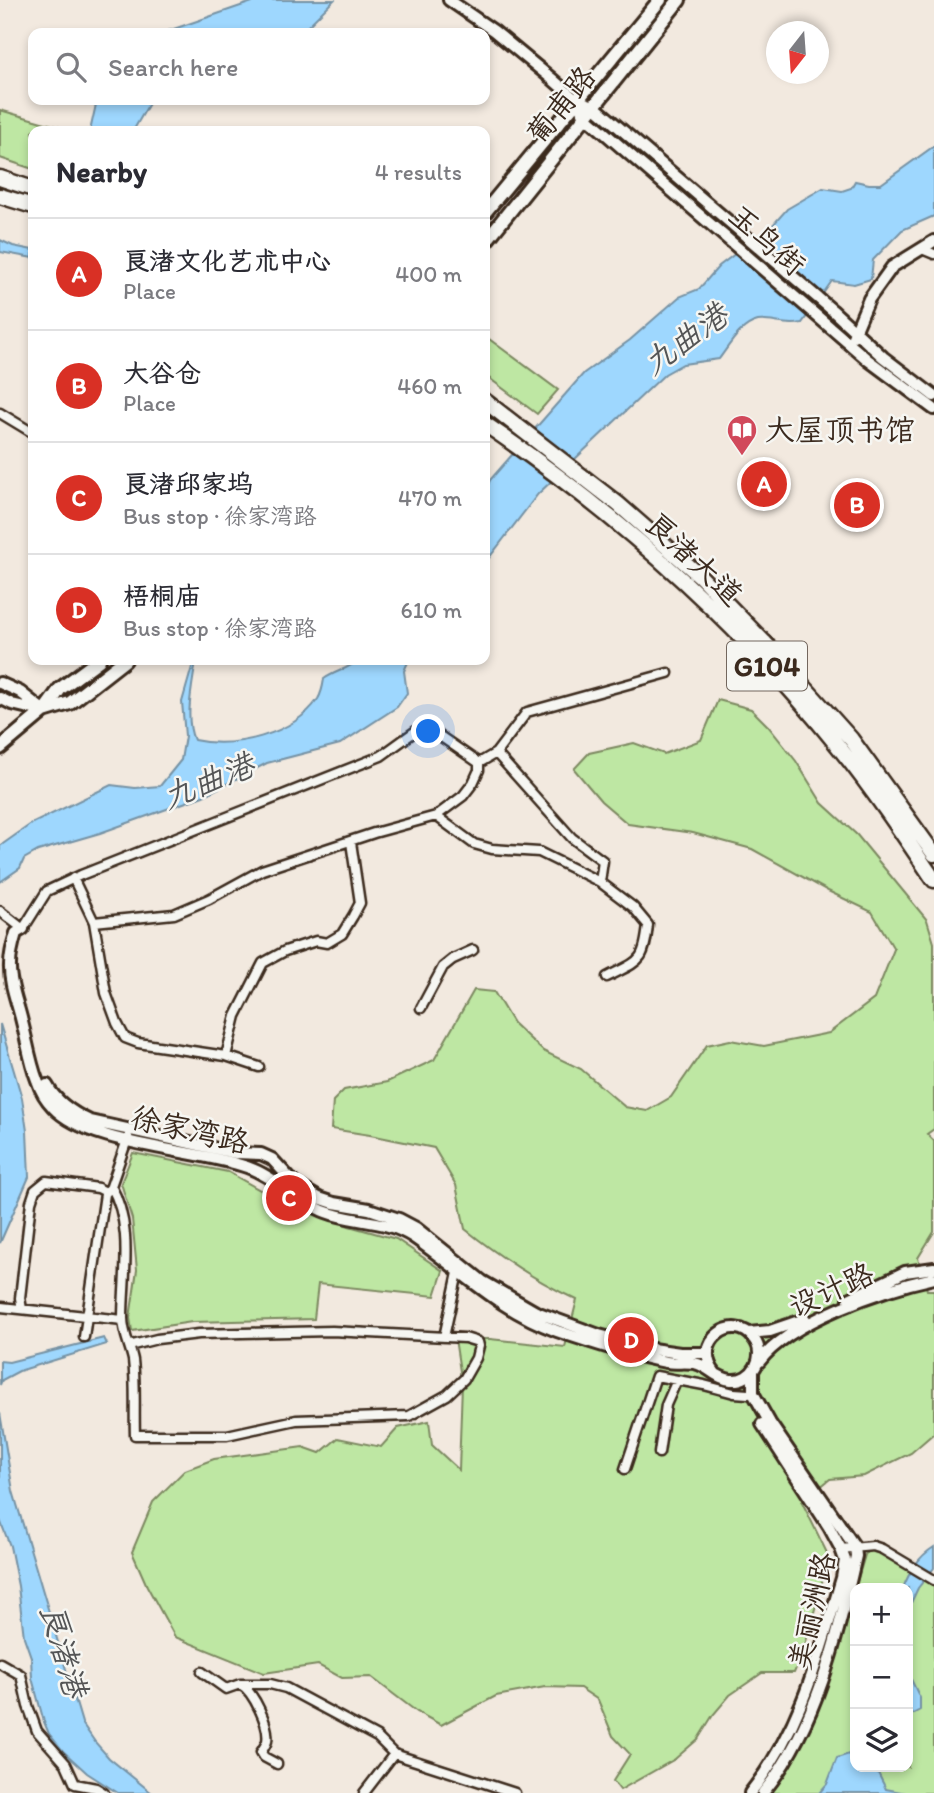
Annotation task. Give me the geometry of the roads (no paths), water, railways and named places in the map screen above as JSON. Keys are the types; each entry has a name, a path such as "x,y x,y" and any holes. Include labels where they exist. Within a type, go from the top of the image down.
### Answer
{"highway":[{"path":"0,178 28,187"},
{"path":"0,195 28,204"},
{"name":"良渚大道","path":"490,405 645,527 699,575 851,738 934,855"},
{"name":"良渚大道","path":"490,427 566,482 641,543 781,682 838,746 934,880"}],"main road":[{"name":"葡甫路","path":"490,206 660,0"},
{"name":"葡甫路","path":"490,236 679,0"},
{"path":"0,748 44,712 60,689 92,665"},
{"path":"44,712 70,703 119,665"}],"street":[{"name":"玉鸟街","path":"449,0 490,28"},
{"name":"玉鸟街","path":"490,28 576,100 594,106 832,310 856,334 934,396"},
{"name":"玉鸟街","path":"576,100 585,117 848,343 902,388 934,409"},
{"path":"848,343 856,334 869,299 892,267 934,242"},
{"path":"922,248 934,254"},
{"path":"0,413 28,430"},
{"path":"94,922 174,914 209,899 262,870 374,833 436,816 463,796 479,771 479,763 496,753 527,712 668,673"},
{"path":"0,683 20,692 44,712"},
{"path":"0,698 44,712"},
{"name":"徐家湾路","path":"479,763 424,725 381,757 73,878 47,891 23,929 16,954 18,984 42,1076 51,1093 73,1113 129,1135 253,1170 327,1213 378,1223 412,1236 511,1299 556,1320 652,1349 707,1353"},
{"path":"496,753 572,838 603,861 600,882"},
{"path":"436,816 474,844 492,849 538,852 600,882 633,907 648,925 645,948 639,961 607,977"},
{"path":"226,1056 236,1016 262,963 285,951 316,941 327,943 342,934 353,916 360,903 351,842"},
{"path":"73,878 94,922 106,993 125,1038 138,1043 226,1056 259,1067"},
{"path":"0,911 23,929"},
{"path":"421,1008 443,967 473,950"},
{"path":"84,1337 109,1189 129,1135"},
{"name":"徐家湾路","path":"129,1135 236,1153 261,1154 271,1159 295,1184 319,1198 399,1219 416,1228 505,1306 558,1331 668,1363 699,1364 715,1373"},
{"path":"22,1309 20,1298 31,1202 35,1190 46,1181 109,1189 116,1194 126,1237 123,1320 129,1346 133,1362 135,1436 227,1435 296,1420 409,1416 456,1388 476,1358 479,1346 478,1342 443,1336 332,1332 199,1334 157,1339 129,1346"},
{"path":"443,1336 459,1268"},
{"name":"设计路","path":"748,1333 770,1332 792,1325 905,1272 934,1268"},
{"name":"设计路","path":"755,1368 770,1348 815,1320 876,1295 934,1278"},
{"path":"1,1307 123,1320"},
{"path":"726,1329 748,1333 758,1347 755,1368 738,1380 722,1378 715,1373 708,1360 707,1353 713,1338 726,1329"},
{"name":"美丽洲路","path":"755,1368 753,1393 770,1423 855,1547 856,1556 815,1704 800,1739 763,1793"},
{"path":"625,1469 656,1376 748,1394"},
{"path":"659,1453 666,1405 677,1380"},
{"name":"美丽洲路","path":"738,1380 761,1422 830,1527 845,1560 842,1578 803,1701 782,1747 750,1793"},
{"path":"841,1549 873,1546 882,1549 932,1580"},
{"path":"0,1663 22,1675 28,1706 37,1731 66,1764 71,1780 75,1784 96,1788 104,1793"},
{"path":"202,1672 226,1689 240,1684 270,1684 286,1688 377,1737 394,1754 515,1793"},
{"path":"240,1684 248,1688 263,1720 267,1742 261,1752 264,1757 277,1764"},
{"path":"364,1793 394,1754"}],"water":[{"path":"258,0 334,0 306,28 177,28"},
{"path":"96,105 148,105 136,126 91,126"},
{"name":"九曲港","path":"934,146 934,216 902,230 873,260 871,279 854,284 832,281 802,323 752,323 736,337 719,359 683,364 665,374 538,494 490,556 490,480 584,373 630,340 679,297 699,289 719,266 772,226 787,209 823,188 842,191 851,188 855,181 881,184"},
{"path":"0,240 28,249 28,257 0,252"},
{"name":"九曲港","path":"193,665 195,665 189,711 194,740 244,740 262,736 294,722 319,697 324,679 351,665 407,665 404,671 407,693 397,707 340,744 267,763 203,796 100,833 38,851 24,859 20,868 0,882 0,846 31,824 111,785 135,788 160,786 181,760 185,736 182,702"},
{"path":"0,1024 22,1098 29,1177 0,1243"},
{"path":"104,1338 107,1344 19,1371 2,1380 0,1385 0,1361 9,1362"},
{"path":"0,1413 13,1491 82,1723 109,1758 152,1793 118,1793 87,1773 63,1751 49,1734 44,1722 32,1678 31,1657 24,1637 10,1546 0,1520"},
{"path":"934,1547 934,1568 913,1598 913,1583 906,1583 923,1555"},
{"path":"913,1683 920,1698 920,1710 913,1714"},
{"path":"850,1754 850,1772 878,1772 886,1789 906,1793 819,1793 827,1784 837,1758"}],"place":[{"name":"大屋顶书馆","path":"742,457"},
{"name":"良渚文化艺术中心","path":"764,484"},
{"name":"大谷仓","path":"857,505"},
{"name":"良渚邱家坞","path":"289,1198"},
{"name":"梧桐庙","path":"631,1340"}],"water label":[{"name":"良渚港","path":"64,1650"}]}
